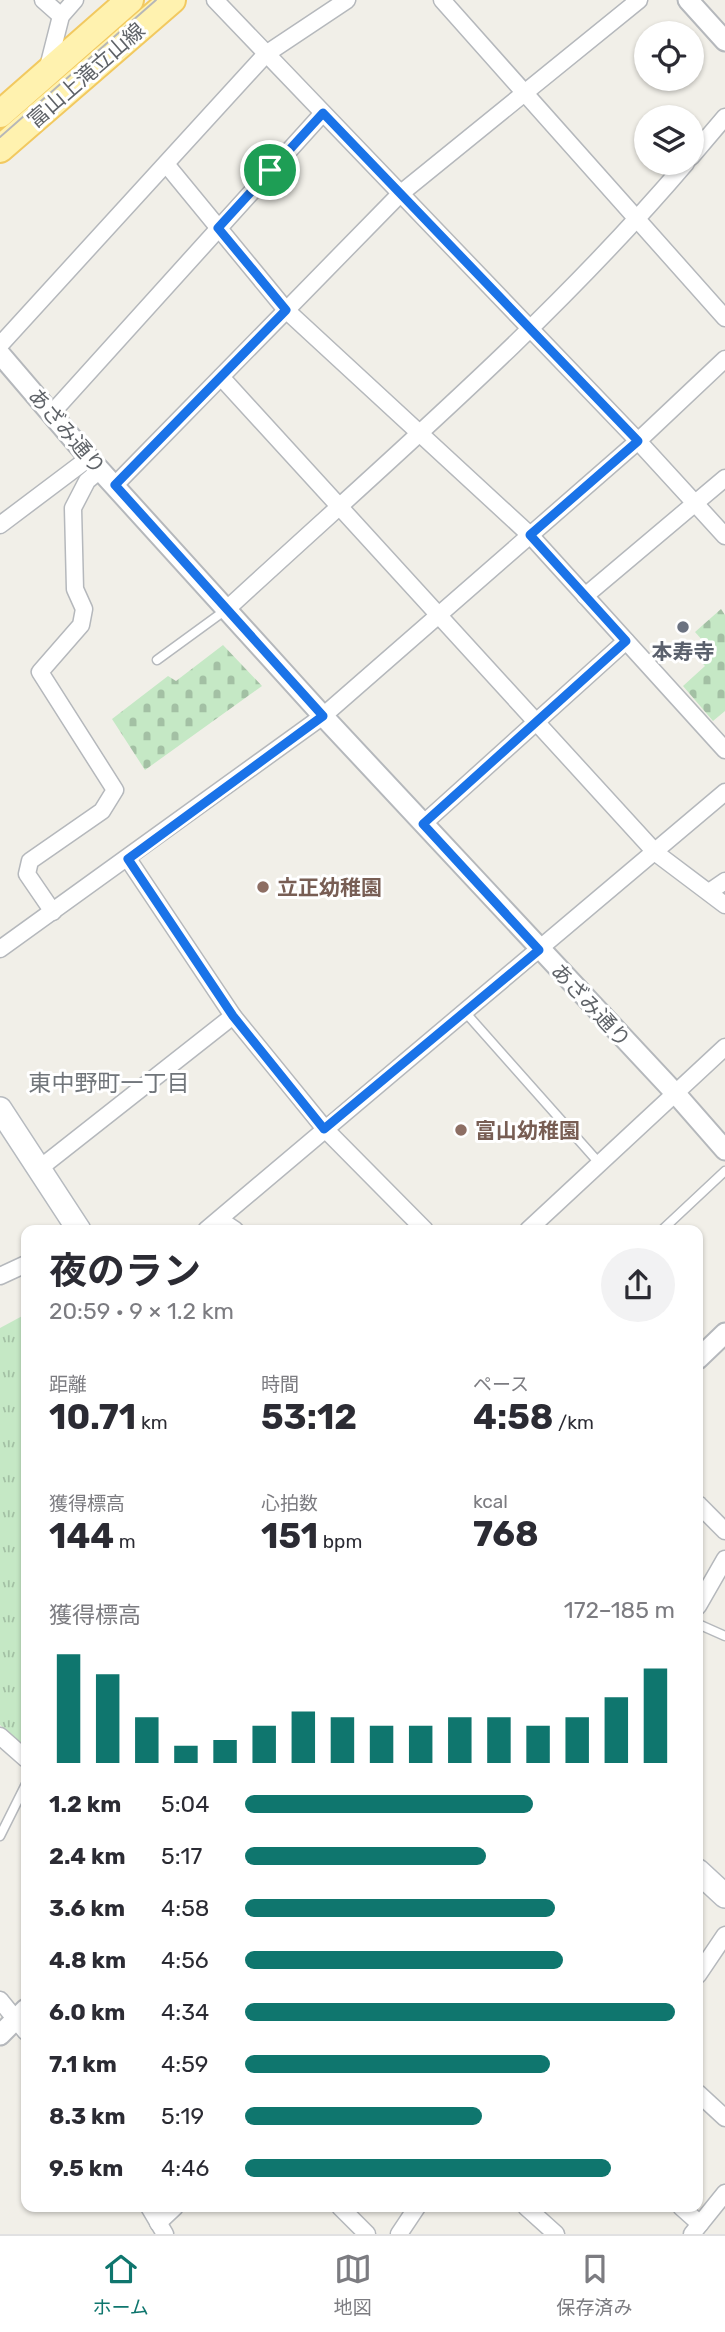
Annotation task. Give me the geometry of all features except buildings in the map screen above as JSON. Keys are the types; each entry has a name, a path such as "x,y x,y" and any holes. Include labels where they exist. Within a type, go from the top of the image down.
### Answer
{"main road":[{"name":"富山上滝立山線","path":"0,114 130,0"},
{"name":"富山上滝立山線","path":"0,149 172,0"},
{"path":"0,1108 76,1225"},
{"path":"703,1876 725,1896"}],"street":[{"path":"43,0 61,16"},
{"path":"47,74 61,16 75,0"},
{"path":"215,0 638,441 725,536"},
{"path":"0,345 266,54 347,0"},
{"path":"442,0 725,318"},
{"path":"115,485 400,194 639,0"},
{"path":"688,0 725,41"},
{"path":"51,414 323,113"},
{"path":"704,141 725,117"},
{"path":"166,164 286,310 530,535 725,750"},
{"path":"227,609 531,330 638,220 676,175"},
{"name":"あざみ通り","path":"0,354 95,464 323,716 676,1094 725,1150"},
{"path":"0,949 323,716 638,441 725,359"},
{"path":"221,377 656,853 725,905"},
{"path":"0,525 95,464"},
{"path":"53,912 27,874 30,861 102,811 114,790 40,672 81,625 84,609 75,589 73,508 95,464"},
{"path":"585,596 725,478"},
{"path":"423,824 626,641"},
{"path":"212,1225 725,792"},
{"path":"128,859 233,1016 324,1129 420,1225"},
{"path":"709,892 725,881"},
{"path":"40,1168 233,1016"},
{"path":"533,1225 725,1047"},
{"path":"219,1220 227,1225"},
{"path":"0,1276 21,1266"},
{"path":"703,1354 725,1332"},
{"path":"703,1509 725,1531"},
{"path":"703,1597 725,1559"},
{"path":"0,1736 21,1755"},
{"path":"703,1968 725,1935"},
{"path":"0,2000 21,2018"},
{"path":"0,2035 21,2021"},
{"path":"703,2098 725,2118"},
{"path":"684,2212 696,2229 725,2193"},
{"path":"152,2212 162,2228 172,2212"},
{"path":"345,2212 367,2234"},
{"path":"399,2234 414,2212"},
{"path":"537,2212 556,2234"}],"lane":[{"path":"157,660 227,609"},
{"path":"465,1012 600,1164"},
{"path":"667,1225 725,1171"},
{"path":"703,1626 725,1636"},
{"path":"0,1836 21,1794"}],"green space":[{"path":"721,609 725,615 725,711 713,721 683,686 705,666 692,652 703,641 695,632"},
{"path":"223,645 262,686 145,770 112,719 168,676 176,681"},
{"path":"21,1317 21,1744 0,1725 0,1328"}],"tram line":[{"path":"0,137 156,0"}],"place":[{"name":"本寿寺","path":"683,627"},
{"name":"立正幼稚園","path":"263,887"},
{"name":"富山幼稚園","path":"461,1130"}],"district":[{"name":"東中野町一丁目","path":"109,1083"}],"route":[{"path":"323,113 638,441 530,535 626,641 423,824 539,950 324,1129 233,1016 128,859 323,716 115,485 286,310 218,228 270,170 323,113"}]}
